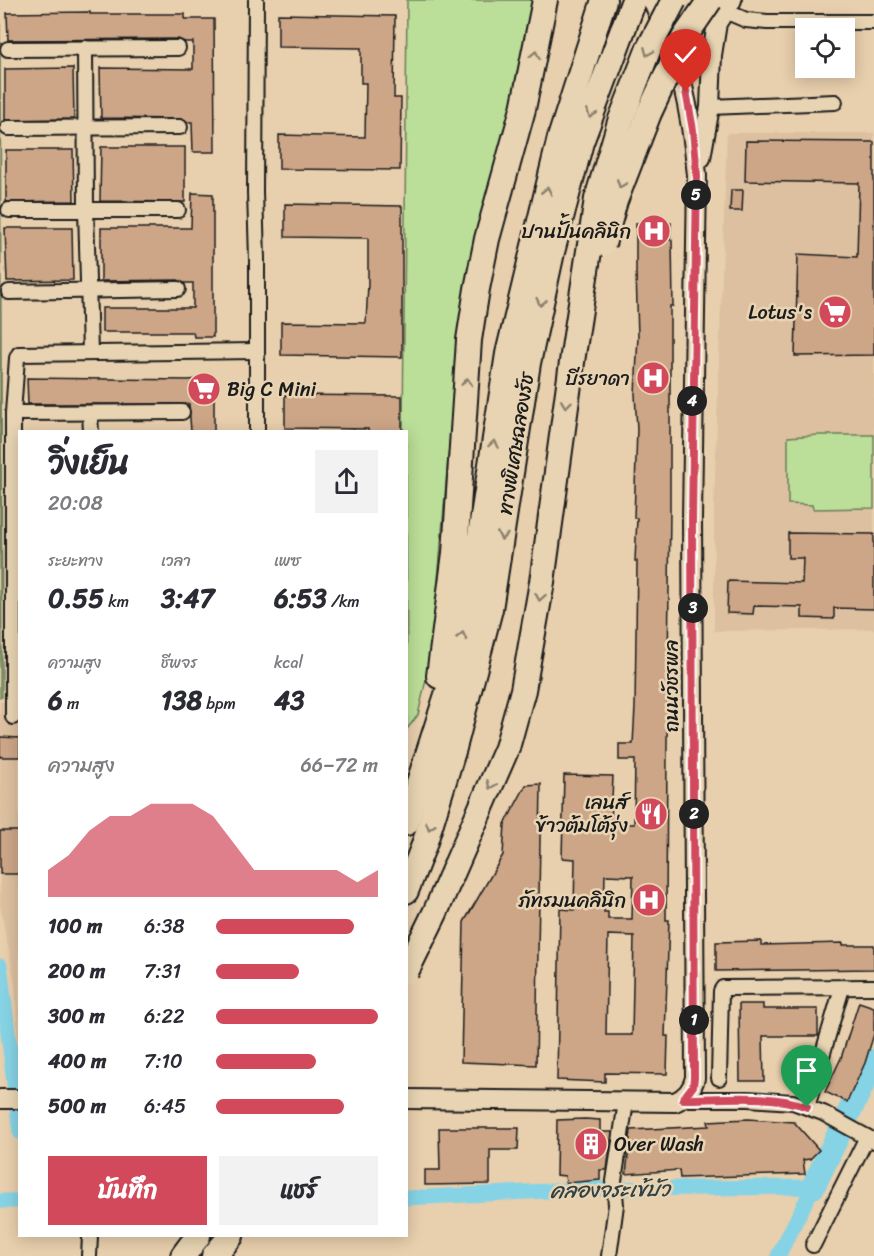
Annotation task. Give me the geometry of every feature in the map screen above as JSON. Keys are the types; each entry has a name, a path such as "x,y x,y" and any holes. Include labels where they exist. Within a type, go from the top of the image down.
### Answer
{"highway":[{"path":"436,733 437,686 455,553 470,340 487,239 523,110 545,0"},
{"name":"ทางพิเศษฉลองรัช","path":"408,817 454,673 468,608 508,354 560,138 604,0"},
{"path":"408,968 435,913 507,748 523,690 542,582 597,200 620,122 649,48 655,0"},
{"name":"ทางพิเศษฉลองรัช","path":"408,886 424,845 454,748 490,609 528,363 552,252 581,142 655,0"},
{"path":"573,355 615,201 649,113 684,38 722,4"},
{"path":"183,1256 197,1237"},
{"path":"214,1256 230,1237"}],"main road":[{"name":"ถนนวัชรพล","path":"655,0 671,41 686,91 693,130 697,175 692,508 694,1078 693,1086 683,1099"},
{"path":"697,175 710,107 712,55 722,4"},
{"path":"408,1099 675,1102 683,1099"}],"street":[{"path":"256,0 257,430"},
{"path":"722,4 746,20 874,22"},
{"path":"85,48 90,353"},
{"path":"8,49 178,48"},
{"path":"710,107 835,102"},
{"path":"8,128 180,127"},
{"path":"9,210 178,210"},
{"path":"9,292 178,289"},
{"path":"11,717 17,601 13,413 19,354 256,351"},
{"path":"21,413 182,412"},
{"path":"90,413 91,430"},
{"path":"719,1078 721,989 725,987 874,987"},
{"path":"807,1107 842,988"},
{"path":"683,1099 793,1101 823,1113 867,1137 813,1245"},
{"path":"609,1256 616,1205 614,1181 626,1102"},
{"path":"89,1256 90,1237"}],"shaded area":[{"path":"727,133 874,133 874,629 714,631 714,508"},
{"path":"0,702 18,702 18,1042 15,983 0,905"}],"green space":[{"path":"407,0 538,0 528,57 500,148 471,259 457,349 432,653 418,715 408,728 408,430 403,430"},
{"path":"0,9 2,697 0,697"},
{"path":"874,435 874,508 813,509 812,505 788,504 788,437"}],"building":[{"path":"90,12 90,14 185,14 185,19 214,19 215,152 193,152 192,122 184,119 101,118 100,68 193,69 193,42 178,39 8,40 7,13"},
{"path":"278,14 395,16 394,98 401,98 400,170 279,169 279,135 365,137 366,83 361,83 361,48 278,47"},
{"path":"73,68 74,119 5,120 5,69"},
{"path":"746,141 874,142 874,355 795,356 798,254 857,257 859,183 745,181"},
{"path":"101,147 185,147 185,202 100,201"},
{"path":"6,150 73,150 74,201 6,202"},
{"path":"731,190 743,190 742,211 730,211"},
{"path":"192,193 213,194 213,337 194,337 193,332 102,332 102,308 193,308 193,283 178,280 101,281 101,228 191,228"},
{"path":"285,204 402,206 402,357 281,355 281,322 366,323 368,284 368,238 285,237"},
{"path":"636,223 671,223 673,306 670,306 666,920 669,920 665,1036 668,1036 667,1074 605,1073 605,1082 557,1080 560,909 574,910 575,859 562,858 564,775 613,776 611,824 634,824 635,760 619,760 619,744 633,744 635,707 637,518 634,518 637,429 635,394 638,336","holes":["605,875 633,876 632,919 608,919 608,912 604,912","608,935 634,936 632,1035 606,1035"]},
{"path":"5,228 72,228 73,280 7,281"},
{"path":"27,378 188,380 214,378 214,430 191,430 189,404 28,404"},
{"path":"285,395 402,396 402,430 285,428"},
{"path":"788,533 874,534 874,609 834,608 834,619 802,618 802,607 754,606 753,614 727,613 728,581 802,583 803,558 788,558"},
{"path":"0,737 18,738 18,757 0,757"},
{"path":"541,784 536,1065 461,1062 464,922 503,855 505,824 526,785"},
{"path":"0,831 18,831 18,874 0,874"},
{"path":"761,941 761,945 843,943 843,945 874,945 874,969 716,971 716,942"},
{"path":"859,1002 874,1007 874,1034 865,1063 847,1102 825,1092 841,1058"},
{"path":"739,1004 763,1004 763,1009 818,1009 818,1036 763,1036 764,1081 740,1081"},
{"path":"748,1119 794,1122 819,1150 810,1159 803,1160 805,1174 680,1178 679,1170 626,1174 631,1130 709,1126 708,1121"},
{"path":"557,1120 600,1120 600,1132 612,1132 607,1170 600,1170 600,1180 566,1183 565,1176 556,1175"},
{"path":"439,1128 519,1128 518,1150 490,1150 490,1184 425,1185 425,1170 440,1170"}],"waterway":[{"path":"0,966 18,1115"},
{"path":"813,1187 874,1061"},
{"name":"คลองจระเข้บัว","path":"408,1198 589,1189 813,1187 778,1256"},
{"name":"คลองจระเข้บัว","path":"0,1201 18,1201"}],"place":[{"name":"ปานปั้นคลินิก","path":"654,231"},
{"name":"Lotus's","path":"835,312"},
{"name":"บีรยาดา","path":"653,378"},
{"name":"Big C Mini","path":"204,389"},
{"name":"เลนส์ ข้าวต้มโต้รุ่ง","path":"651,814"},
{"name":"ภัทรมนคลินิก","path":"649,900"},
{"name":"Over Wash","path":"591,1144"}],"route":[{"path":"686,91 693,130 697,175 692,519 694,1078 693,1086 683,1099 793,1101 807,1107"}]}
